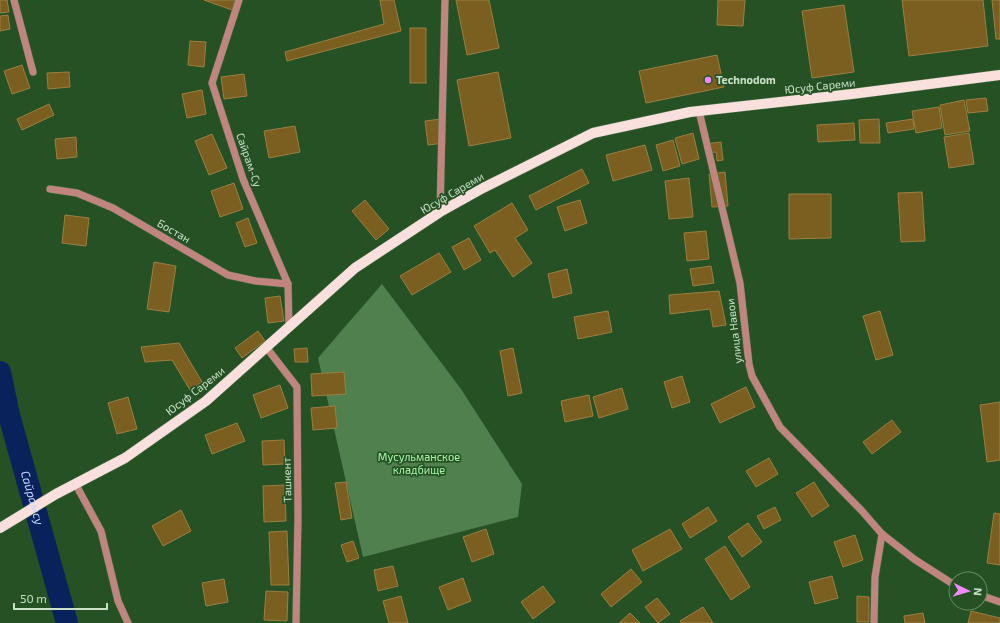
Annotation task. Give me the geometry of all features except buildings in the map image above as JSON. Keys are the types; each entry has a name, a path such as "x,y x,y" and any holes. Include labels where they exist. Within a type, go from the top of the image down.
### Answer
{"main road":[{"name":"Юсуф Сареми","path":"0,528 56,494 76,485 125,458 206,400 355,268 440,212 483,188 593,133 699,111 852,94 1000,75"}],"street":[{"path":"14,0 33,72"},
{"name":"Сайрам-Су","path":"239,0 212,82 243,179 288,284 289,327"},
{"path":"440,212 445,0"},
{"name":"улица Навои","path":"699,111 740,283 749,364 752,376 780,427 862,511 882,534 914,559 948,581"},
{"name":"Бостан","path":"50,189 77,194 113,208 228,275 256,281 288,284"},
{"name":"Ташкент","path":"266,347 297,387 298,518 296,623"},
{"path":"76,485 101,531 118,601 128,623"},
{"path":"874,623 875,577 882,534"},
{"path":"988,598 1000,602"}],"green space":[{"name":"Мусульманское кладбище","path":"382,284 461,389 522,484 518,517 363,557 318,358"}],"waterway":[{"name":"Сайрамсу","path":"0,372 9,415 67,623"}],"place":[{"name":"Technodom","path":"708,80"}]}
